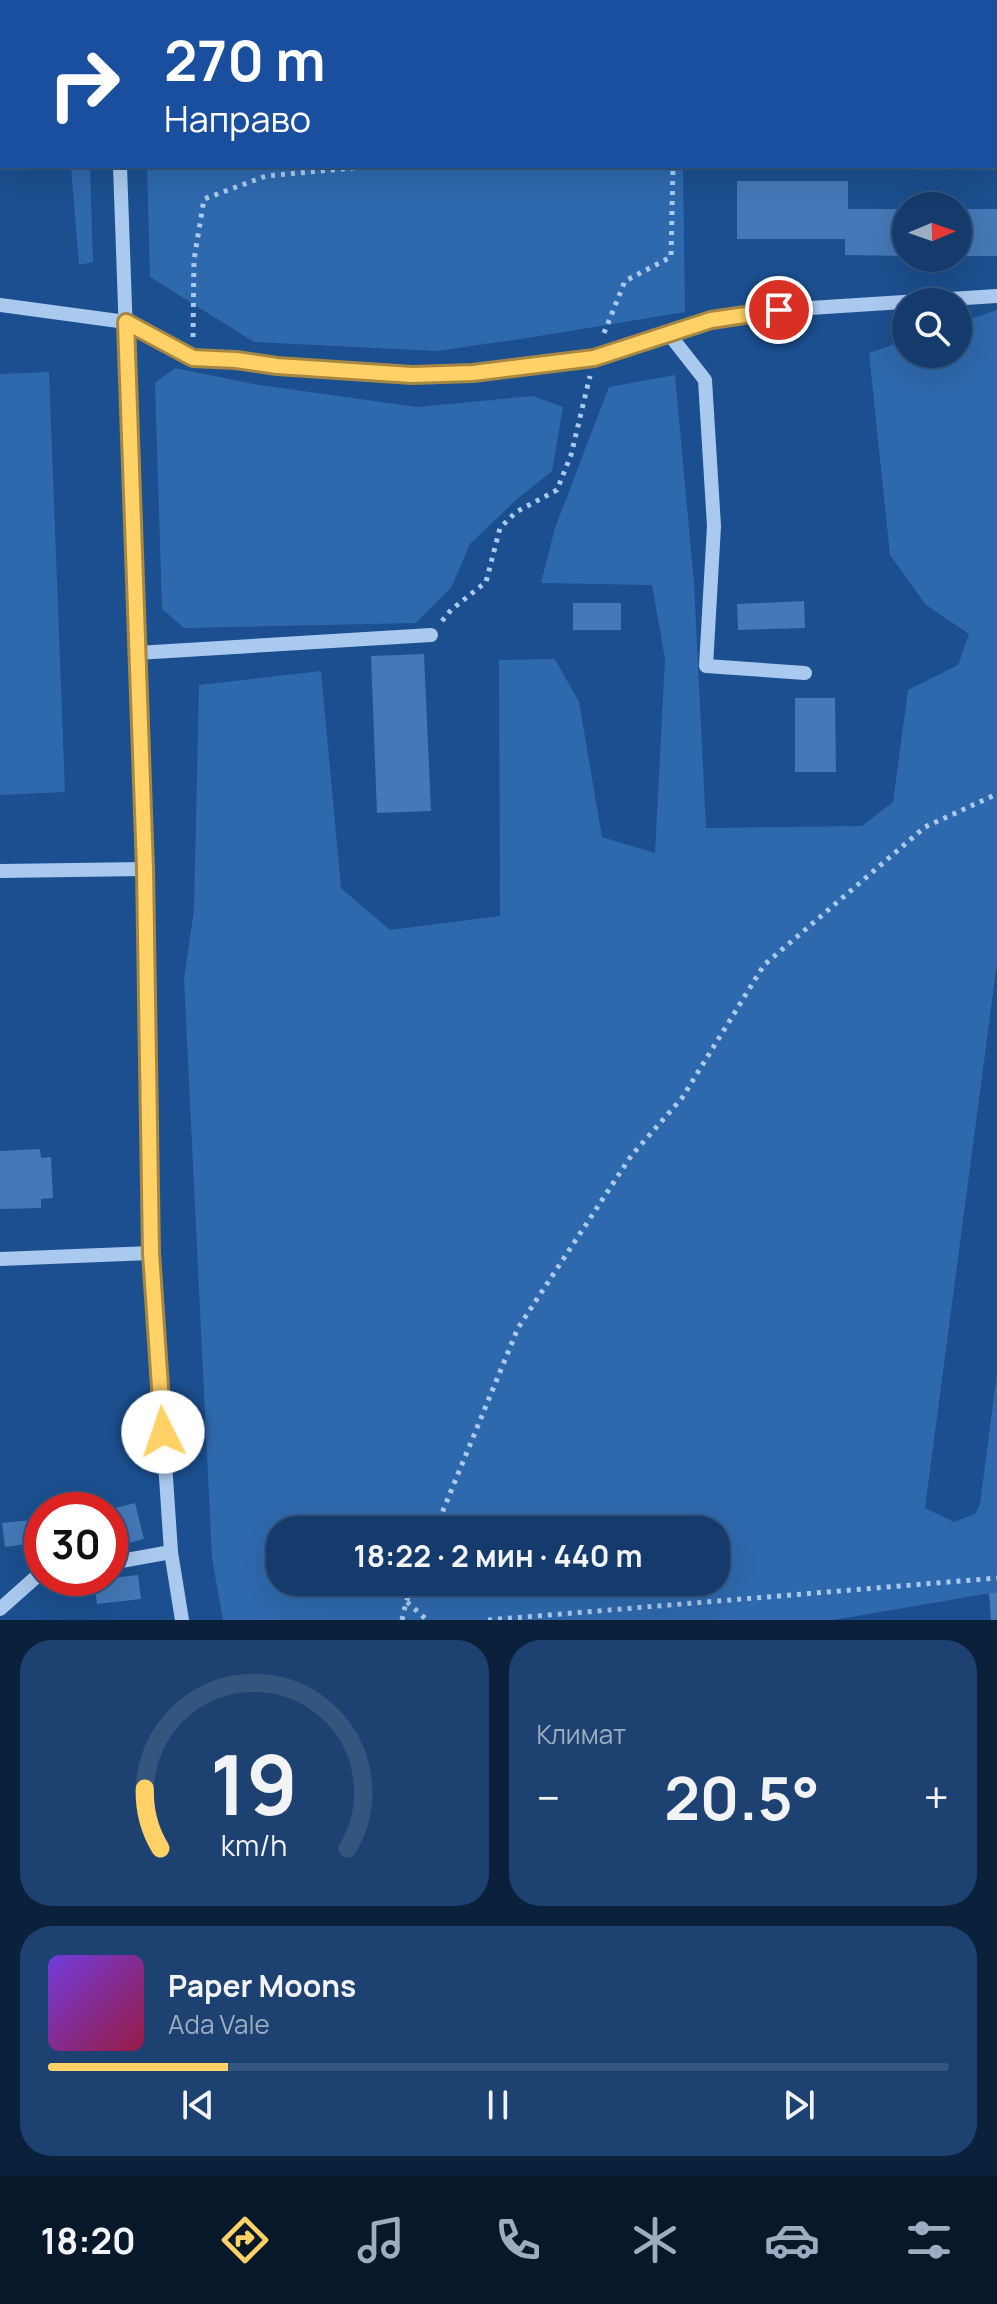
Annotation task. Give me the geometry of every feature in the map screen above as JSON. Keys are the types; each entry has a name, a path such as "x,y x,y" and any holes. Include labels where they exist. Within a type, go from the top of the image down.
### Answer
{"street":[{"path":"120,168 145,869 151,1253 171,1552 182,1620"},
{"path":"0,305 126,322 193,358 412,375 473,373 594,358 711,320 779,310 997,296"},
{"path":"669,334 705,380 714,526 706,666 805,673"},
{"path":"137,653 431,635"},
{"path":"0,871 145,869"},
{"path":"0,1259 151,1253"},
{"path":"128,1560 171,1552"},
{"path":"0,1609 24,1588"}],"path":[{"path":"193,358 194,260 204,199 266,176 353,168"},
{"path":"431,635 451,610 486,582 500,528 516,512 557,490 571,455 594,358 625,281 671,257 673,168"},
{"path":"441,1516 518,1328 631,1156 682,1098 764,965 925,827 997,794"},
{"path":"488,1620 997,1578"},
{"path":"402,1620 408,1596"},
{"path":"406,1602 427,1620"}],"shaded area":[{"path":"71,168 90,168 93,262 79,265"},
{"path":"147,168 683,168 685,312 436,351 254,342 150,277"},
{"path":"997,310 997,963 925,1508 954,1522 975,1514 980,1504 997,1373 997,1592 833,1620 223,1620 212,1558 184,979 194,910 199,685 321,671 341,888 390,930 500,916 499,660 555,659 579,702 602,837 655,853 665,659 652,585 541,583 555,528 609,387 675,375 694,583 706,828 862,826 893,802 908,690 958,665 969,634 926,605 890,555 869,353 892,345 892,368 972,368 972,318"},
{"path":"175,368 253,384 417,407 533,396 563,407 552,471 470,544 451,588 416,623 184,628 162,609 155,383"},
{"path":"49,372 65,792 0,795 0,374"}],"building":[{"path":"737,181 848,181 848,209 892,209 892,256 845,255 845,239 737,239"},
{"path":"972,209 997,209 997,256 972,256"},
{"path":"804,601 805,628 738,630 737,604"},
{"path":"573,603 621,603 621,630 573,630"},
{"path":"424,654 431,811 377,813 371,656"},
{"path":"795,698 835,698 836,772 795,772"},
{"path":"40,1149 41,1158 51,1157 53,1198 41,1199 41,1208 0,1209 0,1151"},
{"path":"135,1503 144,1539 128,1543 128,1505"},
{"path":"24,1521 24,1544 5,1547 2,1523"},
{"path":"138,1575 141,1599 97,1604 96,1596 128,1596 128,1576"},
{"path":"997,1592 997,1620 991,1620 989,1593"}],"route":[{"path":"163,1432 151,1253 145,869 126,322 193,358 412,375 473,373 594,358 711,320 779,310"}]}
